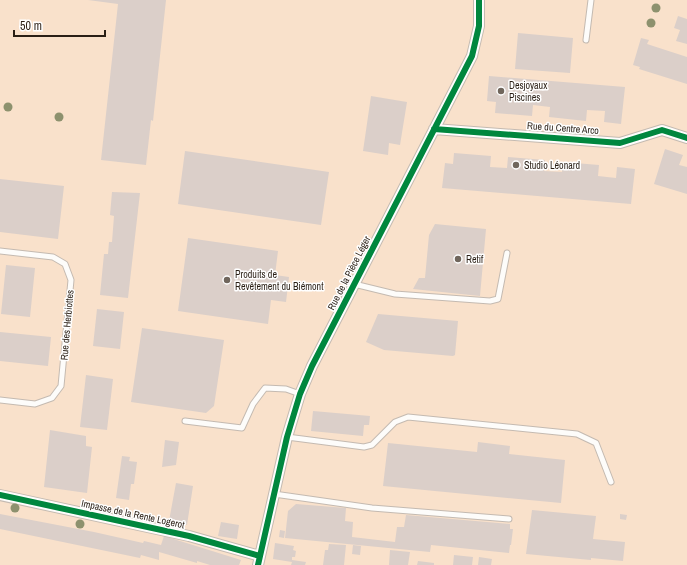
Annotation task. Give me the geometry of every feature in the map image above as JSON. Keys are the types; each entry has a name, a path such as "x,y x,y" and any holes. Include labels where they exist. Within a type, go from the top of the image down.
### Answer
{"street":[{"name":"Rue de la Pièce Léger","path":"259,561 287,437 300,394 312,366 472,56 479,26 479,0"},
{"name":"Rue du Centre Arco","path":"434,129 620,143 662,130 687,138"},
{"name":"Impasse de la Rente Logerot","path":"0,495 189,536 259,561"}],"lane":[{"path":"586,40 591,0"},
{"name":"Rue des Herbiottes","path":"0,251 53,257 65,264 71,280 61,386 52,398 35,404 0,400"},
{"path":"354,284 395,294 490,301 498,299 507,254"},
{"path":"185,421 242,428 253,404 265,388 286,388 300,394"},
{"path":"287,437 364,447 372,445 395,422 408,417 577,434 596,443 611,482"},
{"path":"274,494 372,508 509,519"}],"shaded area":[{"path":"0,0 687,0 687,565 0,565"}],"building":[{"path":"88,0 166,0 153,121 151,120 146,165 101,160 118,4"},
{"path":"678,16 687,19 687,44 676,41 680,30 674,28"},
{"path":"518,33 573,38 570,73 515,69"},
{"path":"641,38 649,40 647,44 687,57 687,84 639,69 640,67 633,65"},
{"path":"489,76 625,87 621,124 604,122 605,111 587,110 586,121 549,117 550,107 533,105 532,116 495,113 496,102 487,101"},
{"path":"371,96 407,102 400,145 389,143 388,155 363,151"},
{"path":"665,149 683,155 679,165 687,167 687,194 654,184"},
{"path":"185,151 329,172 321,225 178,204"},
{"path":"454,153 491,156 490,167 507,168 508,157 545,160 544,171 562,172 563,162 599,165 598,176 616,178 617,167 635,169 631,204 442,188 445,163 453,164"},
{"path":"0,179 64,186 58,239 0,232"},
{"path":"112,192 140,193 128,298 100,295 104,254 108,254 109,242 112,242 114,216 110,215"},
{"path":"435,224 486,229 480,296 413,289 419,278 425,278 429,235"},
{"path":"188,238 278,251 275,275 289,277 286,302 271,300 268,324 178,311"},
{"path":"6,265 35,268 30,317 1,314"},
{"path":"97,309 124,312 120,349 93,346"},
{"path":"378,314 458,321 455,355 384,350 366,342"},
{"path":"142,328 224,340 214,406 206,413 131,402"},
{"path":"0,332 51,337 48,366 0,361"},
{"path":"86,375 113,379 107,430 80,427"},
{"path":"313,411 370,416 369,425 364,425 363,436 311,431"},
{"path":"50,430 86,436 86,446 92,447 87,493 44,487"},
{"path":"165,440 179,442 176,465 162,467"},
{"path":"478,442 510,446 509,454 565,460 561,503 383,486 388,443 477,452"},
{"path":"122,456 130,457 129,461 137,462 134,484 131,484 129,500 116,498"},
{"path":"176,483 193,486 187,525 169,521"},
{"path":"296,504 346,508 345,521 353,522 352,537 395,542 397,527 404,527 406,515 510,524 510,529 513,529 511,545 509,553 431,545 430,552 285,538 288,511"},
{"path":"532,510 596,516 593,539 625,542 623,561 591,558 591,560 526,554"},
{"path":"0,514 143,543 144,541 161,545 164,536 241,560 239,565 210,565 197,561 197,563 159,552 159,560 141,555 140,558 0,529"},
{"path":"620,514 627,515 626,520 620,519"},
{"path":"221,522 239,525 237,539 218,536"},
{"path":"280,530 285,531 284,538 279,537"},
{"path":"275,543 294,546 293,550 296,551 295,557 292,557 292,560 306,562 305,565 291,565 292,562 273,559"},
{"path":"329,544 346,545 344,565 323,565 325,550 328,550"},
{"path":"353,545 361,546 360,555 352,554"},
{"path":"390,550 410,552 408,565 389,565"},
{"path":"454,555 473,557 472,565 453,565"},
{"path":"479,557 492,559 491,565 478,565"},
{"path":"418,561 434,563 434,565 417,565"}],"cycle path":[{"path":"258,565 287,437 300,394 312,366 472,56 479,26 479,0"},
{"path":"434,129 620,143 662,130 687,138"},
{"path":"0,495 189,536 260,556"}],"place":[{"name":"Desjoyaux Piscines","path":"501,91"},
{"name":"Studio Léonard","path":"516,165"},
{"name":"Retif","path":"458,259"},
{"name":"Produits de Revêtement du Biémont","path":"227,280"}]}
